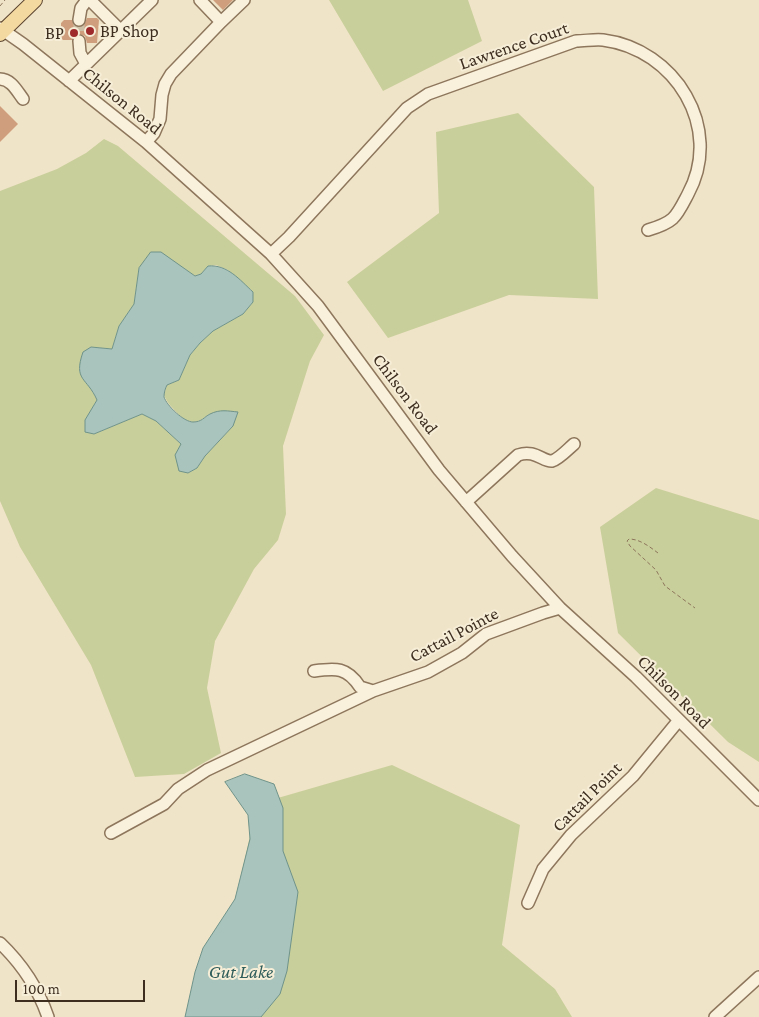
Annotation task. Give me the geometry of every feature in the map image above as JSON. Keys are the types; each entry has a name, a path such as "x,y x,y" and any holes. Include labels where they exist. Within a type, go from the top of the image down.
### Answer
{"main road":[{"path":"1,29 35,0"}],"street":[{"path":"79,20 81,8 89,0 121,31"},
{"path":"69,81 152,0"},
{"path":"200,0 222,22"},
{"path":"146,142 154,133 160,120 162,95 165,84 171,74 244,0"},
{"name":"Chilson Road","path":"1,29 146,142 271,254 318,306 428,455 512,556 560,608 636,677 759,800"},
{"name":"Lawrence Court","path":"271,254 289,237 407,108 428,94 576,41 601,39 621,43 654,59 676,80 688,96 694,112 700,140 700,161 692,187 677,215 666,224 648,230"},
{"path":"79,40 80,53 86,64"},
{"path":"0,79 5,79 14,86 23,99"},
{"path":"466,502 518,455 525,452 542,456 548,461 553,461 574,444"},
{"name":"Cattail Pointe","path":"111,834 164,804 178,790 207,770 373,691 428,672 462,653 486,634 560,608"},
{"path":"314,671 333,668 352,675 360,687 373,691"},
{"name":"Cattail Point","path":"528,903 543,869 571,835 633,776 679,720"},
{"path":"0,943 15,958 32,982 48,1017"},
{"path":"715,1017 759,977"}],"path":[{"path":"0,6 4,0"},
{"path":"658,553 634,539 627,541 656,570 664,586 695,608"}],"green space":[{"path":"329,0 468,0 482,41 383,91"},
{"path":"518,113 594,187 598,299 509,295 388,338 347,282 439,213 436,132"},
{"path":"104,139 118,146 295,296 324,335 310,361 283,446 286,514 278,540 254,569 215,641 207,688 221,753 184,774 135,777 91,665 20,547 0,501 0,191 57,169 86,153","holes":["216,265 228,270 253,292 253,302 243,314 213,331 200,343 190,355 179,380 167,385 164,395 178,414 186,420 193,422 201,420 209,414 233,426 205,456 197,468 188,473 181,444 156,421 142,414 94,434 86,420 97,400 93,392 91,347 112,349 119,326 134,304 139,268 183,268 195,276 201,274 208,266"]},
{"path":"656,488 759,520 759,762 728,742 618,633 600,527"},
{"path":"392,765 520,825 502,945 555,989 572,1017 210,1017 257,804"}],"water":[{"path":"151,252 161,252 195,276 201,274 208,266 227,270 253,292 253,302 243,314 213,331 200,343 190,355 179,380 167,385 164,392 164,397 169,405 176,413 189,421 199,421 217,411 238,412 233,426 205,456 197,468 188,473 179,471 175,455 181,444 156,421 142,414 94,434 85,432 85,420 97,400 80,374 80,361 83,352 91,347 112,349 119,326 134,304 139,268"},
{"name":"Gut Lake","path":"245,774 274,784 283,808 283,851 298,892 287,971 280,994 261,1017 185,1017 195,972 203,948 235,899 250,839 248,815 225,782"}],"building":[{"path":"213,0 233,0 223,10"},
{"path":"87,18 97,18 99,20 97,43 87,43 85,36 79,34 74,35 72,40 63,40 61,38 61,23 64,20 72,20 74,25 78,27 84,25"},
{"path":"0,106 18,124 0,142"}],"tunnel":[{"path":"79,20 79,41"}],"place":[{"name":"BP Shop","path":"90,31"},
{"name":"BP","path":"74,33"}]}
